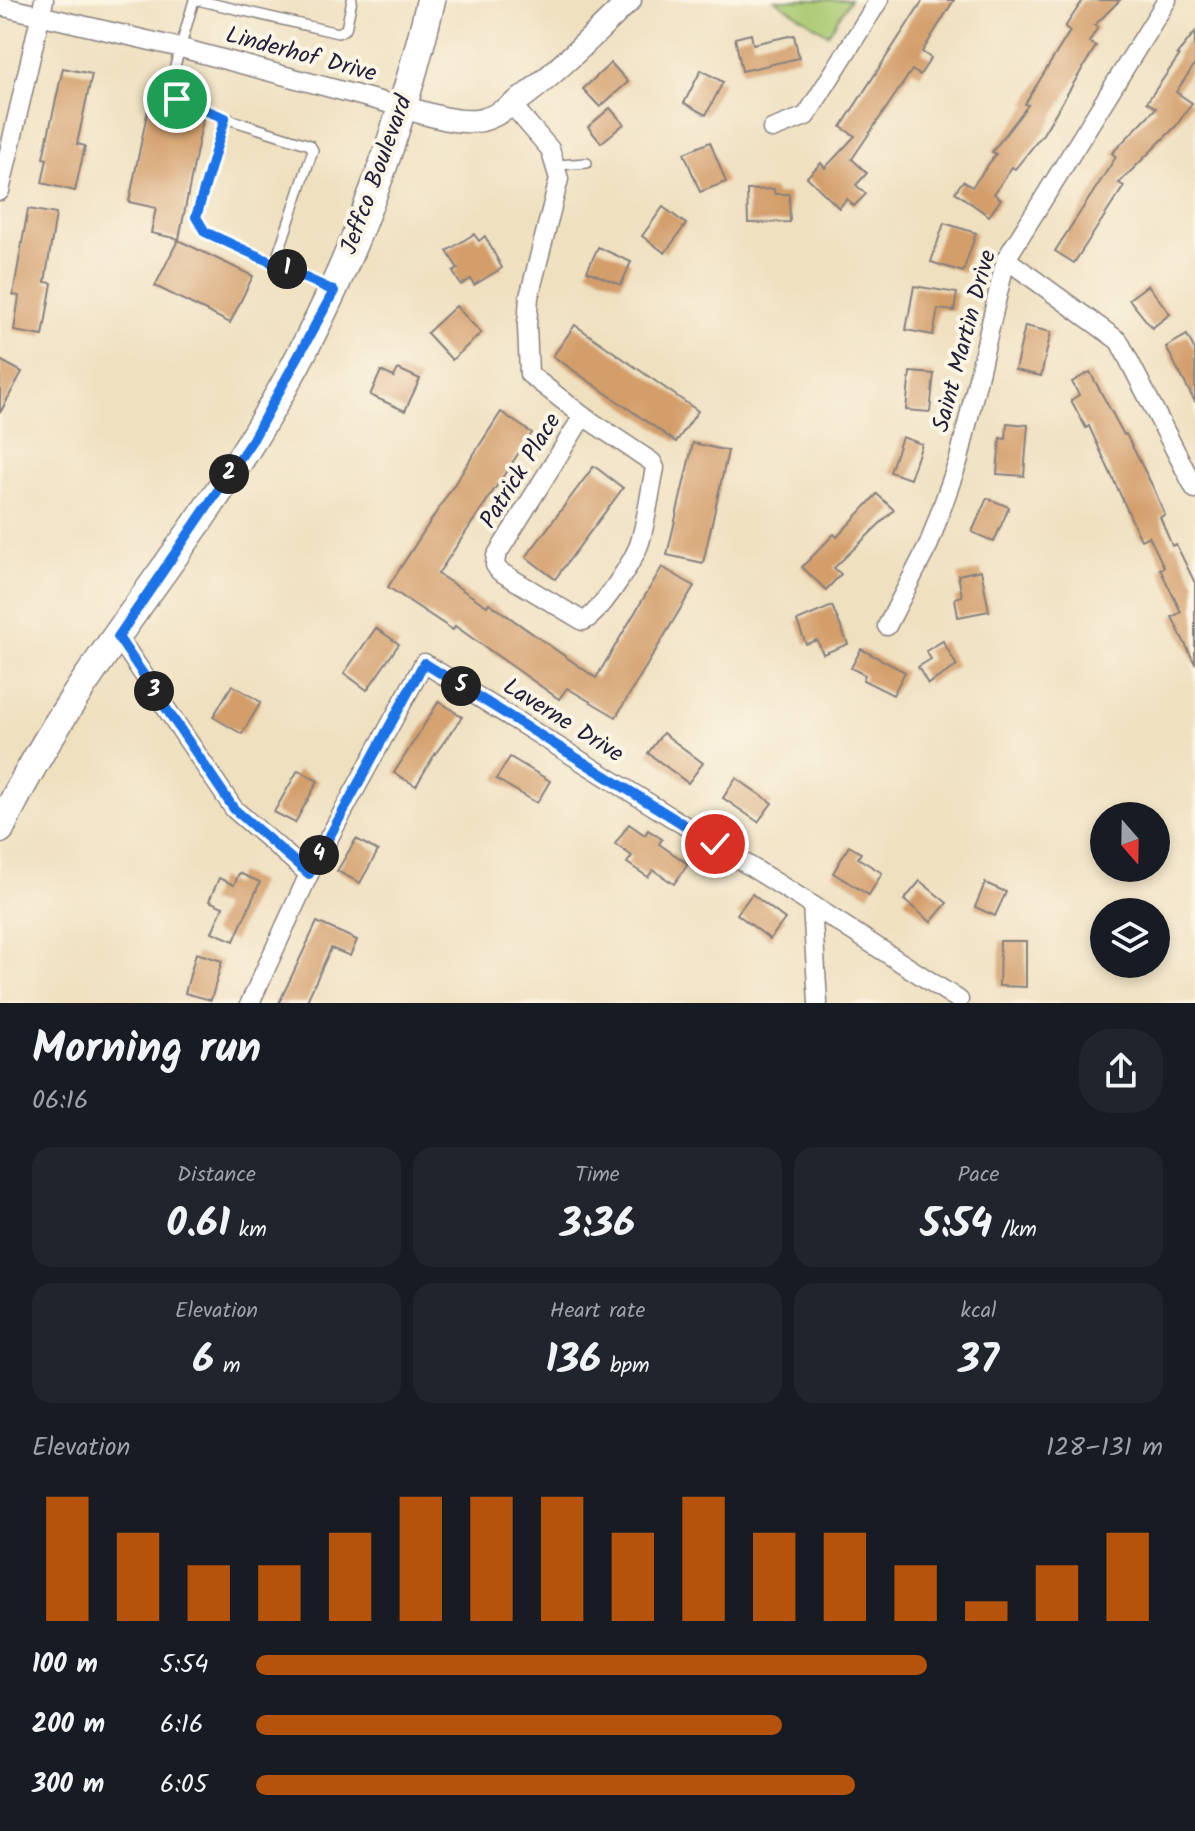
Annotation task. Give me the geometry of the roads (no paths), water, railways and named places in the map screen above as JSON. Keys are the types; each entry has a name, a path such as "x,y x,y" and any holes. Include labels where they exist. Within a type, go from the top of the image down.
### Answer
{"main road":[{"name":"Jeffco Boulevard","path":"0,829 44,748 253,439 334,291 380,178 431,0"}],"street":[{"path":"402,107 458,120 476,121 492,117 512,105 630,0"},
{"path":"772,129 806,116 879,0"},
{"name":"Saint Martin Drive","path":"887,626 929,544 959,459 1006,259 1167,0"},
{"name":"Linderhof Drive","path":"0,6 42,8 402,107"},
{"path":"0,191 42,8"},
{"path":"512,105 550,149 557,165"},
{"name":"Patrick Place","path":"557,165 558,189 529,297 528,369 533,379 652,462 655,468 640,544 608,595 588,620 583,621 499,571 495,565 496,556 583,416"},
{"path":"1006,259 1119,341 1195,489"},
{"path":"118,637 234,809 309,874"},
{"name":"Laverne Drive","path":"250,1003 309,874 424,663 959,1000"},
{"path":"812,905 818,1003"}],"lane":[{"path":"275,263 313,150 310,145 225,118 173,97 173,73 195,0 338,33 346,29 352,0"},
{"path":"225,118 196,217 198,224 205,232 334,291"},
{"path":"557,165 587,163"}]}
